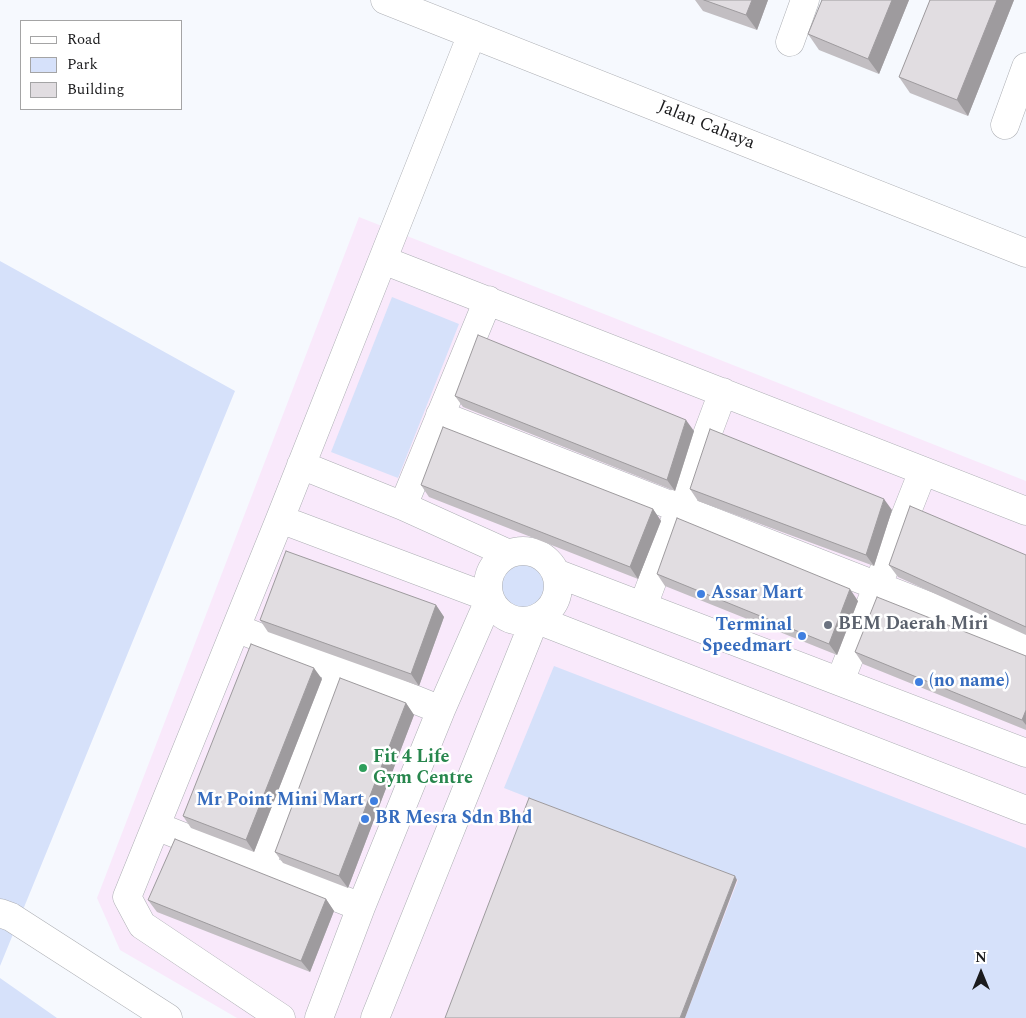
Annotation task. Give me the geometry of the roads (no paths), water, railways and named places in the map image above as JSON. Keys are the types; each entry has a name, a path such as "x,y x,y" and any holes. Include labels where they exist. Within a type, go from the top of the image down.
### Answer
{"street":[{"name":"Jalan Cahaya","path":"385,0 1026,253"},
{"path":"790,42 805,0"},
{"path":"281,1018 142,925 127,897 280,519 472,34"},
{"path":"1005,125 1026,67"},
{"path":"383,260 1026,511"},
{"path":"403,506 488,300"},
{"path":"643,606 723,392"},
{"path":"440,415 1026,644"},
{"path":"301,465 403,506 508,554"},
{"path":"840,682 924,471"},
{"path":"280,519 490,598"},
{"path":"520,551 531,552 541,556 550,563 556,572 558,583 557,595 553,605 535,619 524,621 512,619 501,614 492,604 488,593 487,581 491,570 499,560 508,554 520,551"},
{"path":"556,572 1026,753"},
{"path":"319,1018 361,907 441,710 490,598"},
{"path":"535,619 1026,810"},
{"path":"375,1018 535,619"},
{"path":"236,628 441,710"},
{"path":"261,867 340,670"},
{"path":"156,826 361,907"},
{"path":"0,913 11,917 168,1018"}],"place":[{"name":"Assar Mart","path":"701,594"},
{"name":"BEM Daerah Miri","path":"828,625"},
{"name":"Terminal Speedmart","path":"802,636"},
{"name":"(no name)","path":"919,682"},
{"name":"Fit 4 Life Gym Centre","path":"363,768"},
{"name":"Mr Point Mini Mart","path":"374,801"},
{"name":"BR Mesra Sdn Bhd","path":"365,819"}]}
